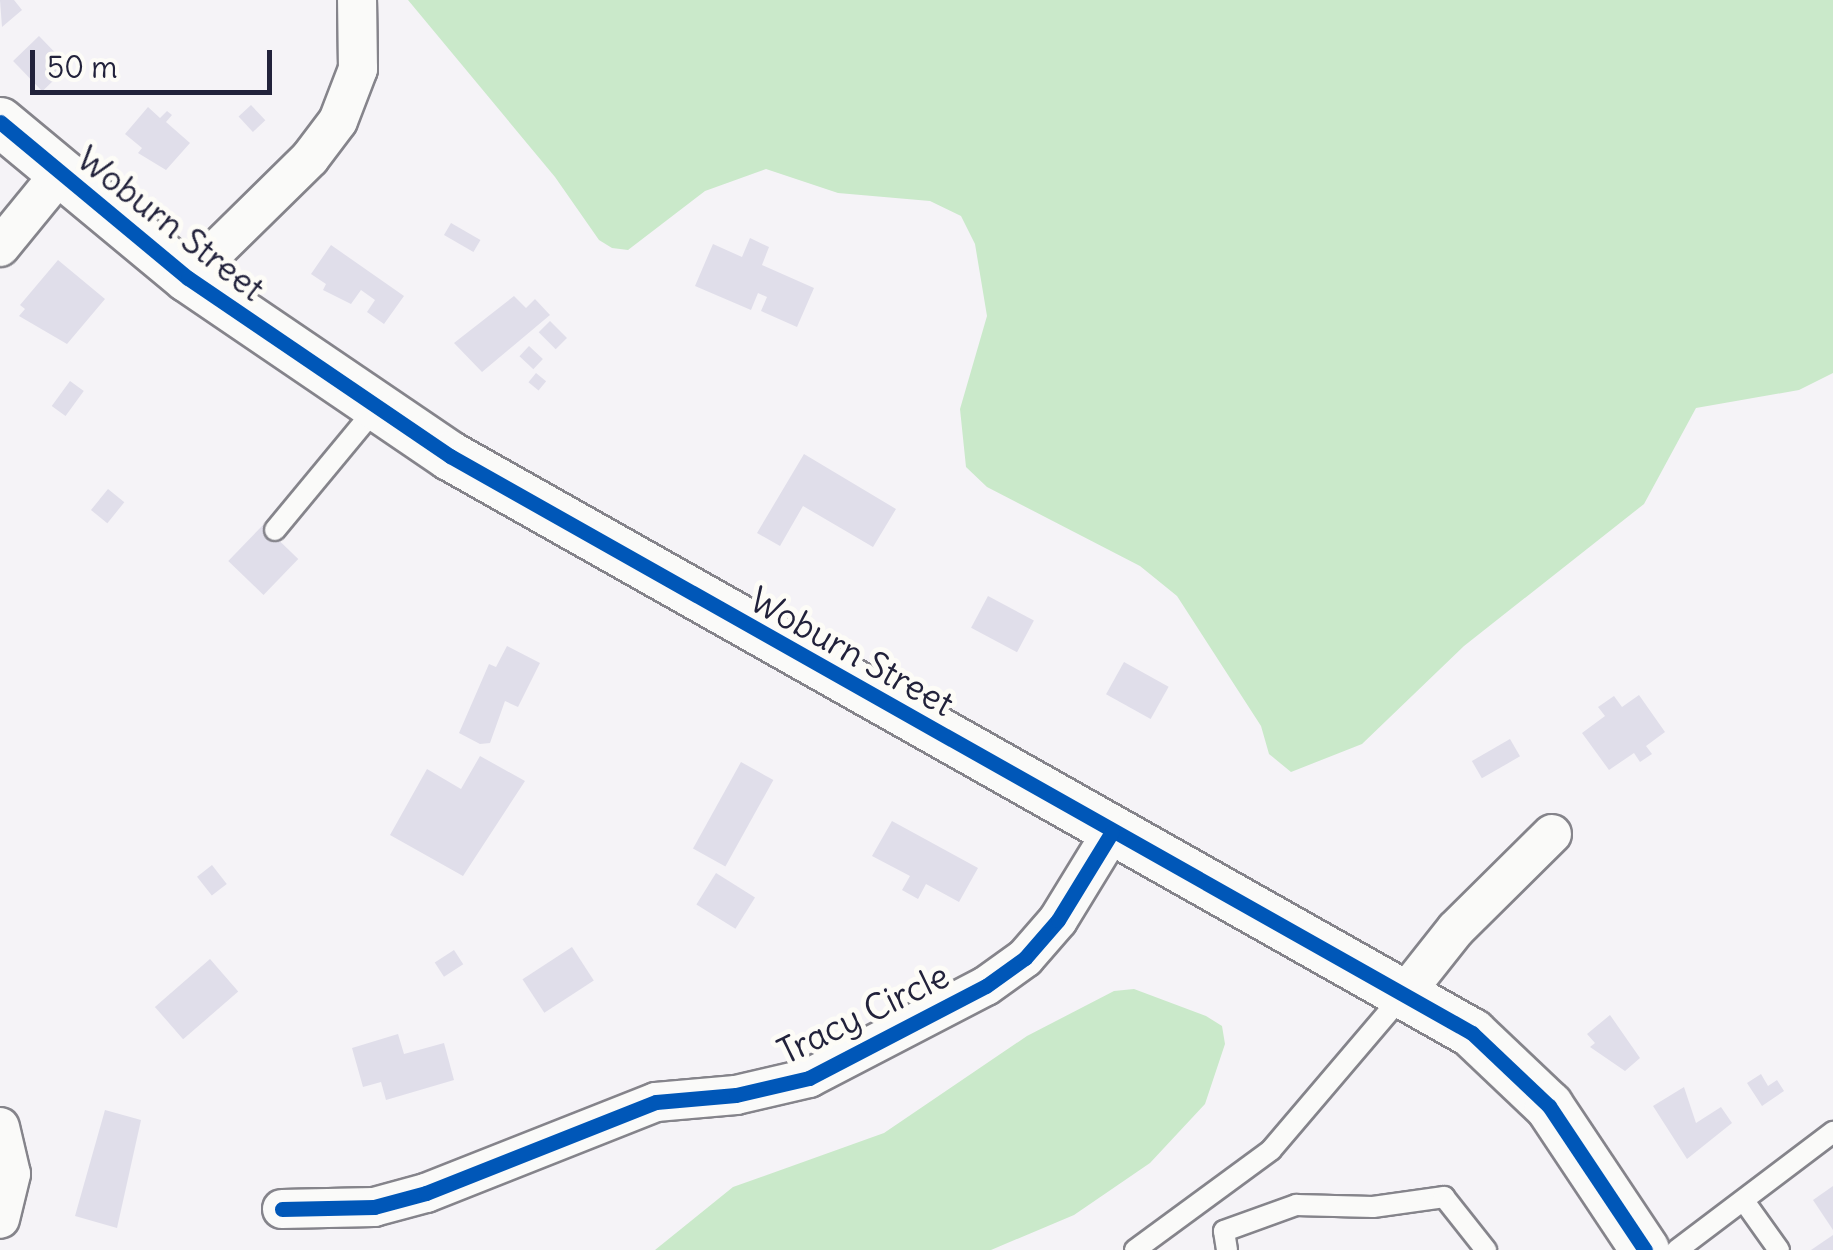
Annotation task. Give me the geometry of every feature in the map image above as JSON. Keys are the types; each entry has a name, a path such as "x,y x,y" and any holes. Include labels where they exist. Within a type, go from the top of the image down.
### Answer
{"street":[{"path":"188,278 310,158 338,121 358,70 357,0"},
{"name":"Woburn Street","path":"0,122 59,175 188,278 376,408 570,527 1112,832 1406,992 1472,1033 1529,1082 1585,1153 1645,1250"},
{"path":"0,247 59,175"},
{"name":"Tracy Circle","path":"282,1209 374,1207 656,1102 736,1095 809,1078 986,986 1025,958 1050,930 1112,832"},
{"path":"1406,992 1456,929 1552,834"},
{"path":"0,1127 10,1163 0,1220"}],"lane":[{"path":"275,530 376,408"},
{"path":"1135,1250 1271,1150 1406,992"},
{"path":"1677,1250 1833,1132"},
{"path":"1227,1250 1224,1231 1296,1205 1374,1208 1444,1197 1486,1250"},
{"path":"1744,1201 1779,1250"}],"green space":[{"path":"408,0 1833,0 1833,373 1799,390 1696,408 1644,504 1464,646 1362,744 1291,772 1269,754 1261,726 1177,596 1140,566 987,487 966,467 960,409 987,316 975,244 961,216 930,201 838,193 766,169 705,191 628,250 612,248 599,240 555,177"},
{"path":"1134,989 1206,1016 1222,1026 1225,1044 1205,1104 1150,1163 1074,1215 991,1250 655,1250 733,1187 884,1133 1027,1036 1114,991"}],"building":[{"path":"0,0 14,0 22,10 2,27"},
{"path":"39,36 68,66 42,91 13,61"},
{"path":"251,105 265,120 253,132 239,117"},
{"path":"148,107 160,118 167,111 172,115 166,122 190,143 166,170 138,153 142,148 125,134"},
{"path":"451,223 480,240 473,252 444,235"},
{"path":"750,238 769,247 762,265 814,288 797,327 761,311 767,297 758,293 751,310 695,286 713,244 742,257"},
{"path":"331,245 404,296 384,324 367,312 375,300 361,290 351,304 323,290 326,284 311,274"},
{"path":"58,260 105,299 67,344 19,316 25,309 20,305"},
{"path":"514,296 526,308 535,299 550,315 482,372 454,343"},
{"path":"550,321 567,338 556,349 539,332"},
{"path":"529,346 543,359 533,369 519,356"},
{"path":"536,373 546,381 539,391 528,382"},
{"path":"70,381 84,391 66,416 52,406"},
{"path":"804,454 896,509 873,547 803,506 780,546 757,533"},
{"path":"108,489 124,502 107,523 91,510"},
{"path":"263,525 298,559 264,595 228,561"},
{"path":"988,596 1034,620 1017,652 971,628"},
{"path":"507,646 540,663 518,707 505,701 490,743 480,744 459,733 489,664 496,667"},
{"path":"1124,662 1169,687 1151,719 1106,694"},
{"path":"1639,695 1665,732 1646,746 1652,754 1640,762 1634,753 1609,770 1582,733 1605,716 1598,707 1614,696 1622,707"},
{"path":"1510,739 1520,756 1482,778 1472,761"},
{"path":"480,756 525,781 463,876 390,835 427,769 461,789"},
{"path":"741,762 773,780 725,867 693,849"},
{"path":"892,821 978,868 959,902 926,884 918,899 902,890 910,876 872,856"},
{"path":"212,865 227,884 212,896 197,877"},
{"path":"716,873 755,897 735,929 696,904"},
{"path":"572,947 594,981 544,1013 523,979"},
{"path":"454,950 463,964 444,977 435,963"},
{"path":"210,959 238,991 183,1039 155,1007"},
{"path":"1610,1015 1640,1058 1625,1071 1590,1047 1595,1043 1587,1034"},
{"path":"398,1034 404,1054 444,1043 454,1080 386,1100 381,1082 363,1087 352,1048"},
{"path":"1761,1074 1768,1086 1777,1080 1784,1091 1762,1106 1747,1083"},
{"path":"1684,1087 1696,1123 1721,1107 1732,1123 1687,1159 1653,1106"},
{"path":"105,1110 141,1120 117,1228 75,1216"},
{"path":"1833,1186 1833,1230 1813,1200"},
{"path":"1833,1235 1833,1250 1811,1250"}],"cycle path":[{"path":"0,122 188,278 450,456 1472,1033 1549,1106 1645,1250"},
{"path":"282,1209 374,1207 426,1193 656,1102 736,1095 809,1078 986,986 1025,958 1058,920 1112,832"}]}
